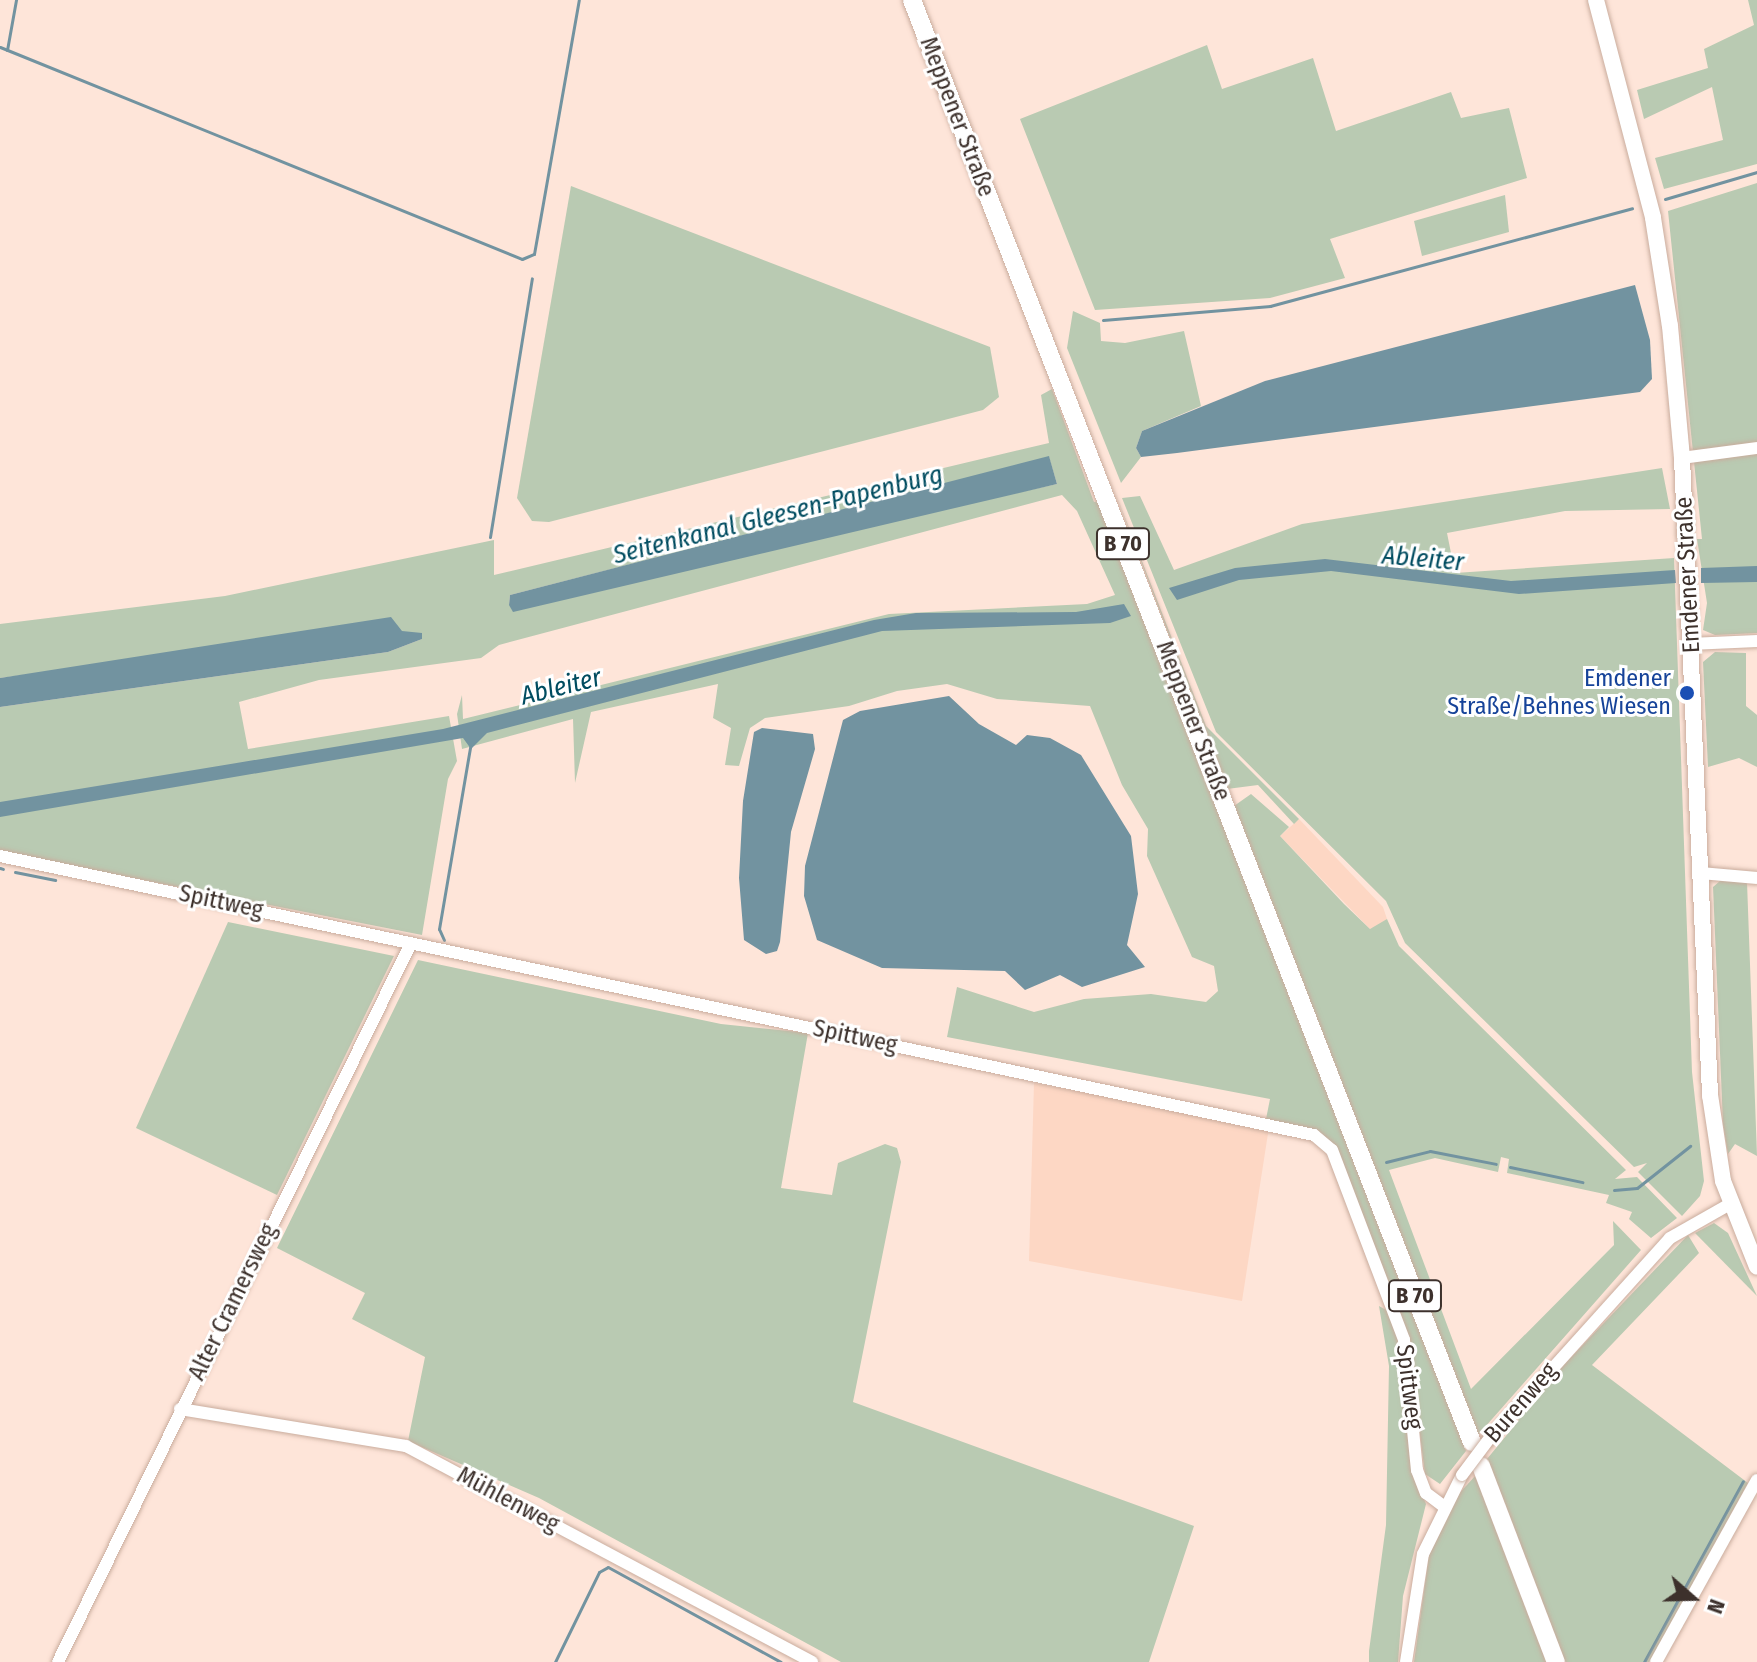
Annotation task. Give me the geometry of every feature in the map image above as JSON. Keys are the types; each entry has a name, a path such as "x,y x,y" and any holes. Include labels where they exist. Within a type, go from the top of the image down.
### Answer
{"main road":[{"name":"Meppener Straße","path":"912,0 1481,1440"},
{"path":"1481,1466 1556,1662"}],"street":[{"name":"Emdener Straße","path":"1596,0 1653,218 1682,458 1710,1095 1730,1204 1757,1267"},
{"path":"1682,458 1757,448"},
{"path":"1690,644 1757,641"},
{"name":"Spittweg","path":"0,856 1314,1135 1332,1150 1404,1340 1417,1470 1426,1493 1443,1506"},
{"path":"1701,873 1757,878"},
{"name":"Alter Cramersweg","path":"58,1662 411,943"},
{"name":"Burenweg","path":"1406,1662 1411,1601 1443,1506 1481,1440 1670,1238 1730,1204"},
{"name":"Mühlenweg","path":"180,1409 406,1446 812,1662"},
{"path":"1656,1662 1757,1480"}],"shaded area":[{"path":"1299,819 1383,907 1387,919 1381,926 1370,929 1280,836"},
{"path":"1034,1083 1269,1127 1242,1301 1029,1261"}],"green space":[{"path":"1748,0 1757,0 1757,164 1664,189 1655,158 1723,140 1712,87 1644,119 1637,90 1708,68 1704,49 1754,25"},
{"path":"1207,45 1222,89 1313,58 1336,131 1451,92 1461,118 1509,108 1527,178 1330,239 1345,278 1270,298 1095,310 1020,119"},
{"path":"1757,183 1757,633 1715,635 1703,630 1707,603 1697,539 1702,539 1668,211"},
{"path":"571,186 990,347 999,397 983,410 549,522 532,521 517,498"},
{"path":"1505,195 1509,232 1422,256 1414,221"},
{"path":"1073,311 1100,323 1101,341 1125,343 1184,331 1201,406 1142,431 1136,448 1141,457 1121,483 1067,348"},
{"path":"1052,389 1094,502 1101,501 1466,1451 1440,1484 1425,1474 1408,1340 1337,1149 1323,1135 1266,1119 1270,1099 947,1037 957,987 1034,1012 1084,999 1151,994 1206,1002 1218,991 1214,966 1192,957 1147,856 1148,829 1122,785 1090,706 997,699 947,684 897,691 849,706 765,718 750,728 739,766 725,765 731,728 713,718 718,684 591,712 575,783 573,719 462,749 457,714 462,695 463,719 889,614 1087,604 1115,595 1077,511 1062,495 499,645 481,658 319,680 239,702 248,749 449,716 457,761 448,779 422,935 0,852 0,707 388,652 422,639 146,659 0,678 0,624 225,596 494,540 494,575 1049,443 1041,395","holes":["1049,457 1057,484 509,605 510,595"]},
{"path":"1662,468 1670,509 1565,511 1447,533 1455,573 1674,558 1692,1072 1704,1181 1700,1196 1682,1216 1638,1172 1647,1163 1634,1167 1405,943 1386,901 1216,732 1122,498 1140,496 1174,570 1302,524"},
{"path":"1115,492 1206,726 1299,819 1294,824 1258,785 1227,789"},
{"path":"1715,652 1746,653 1746,706 1757,715 1757,767 1739,758 1708,767 1703,662"},
{"path":"1251,794 1289,827 1280,836 1344,904 1370,929 1387,919 1399,946 1626,1170 1615,1179 1637,1177 1677,1218 1651,1238 1629,1219 1632,1212 1606,1203 1609,1195 1507,1173 1509,1159 1501,1157 1498,1172 1435,1158 1389,1170 1471,1389 1614,1245 1613,1221 1641,1250 1478,1435 1234,806"},
{"path":"1720,881 1747,882 1757,1156 1735,1144 1728,1154 1723,1124 1713,887"},
{"path":"228,922 394,956 277,1195 136,1128"},
{"path":"418,960 721,1024 808,1033 781,1188 832,1195 838,1163 885,1144 897,1148 901,1162 853,1402 1194,1526 1149,1662 841,1662 539,1498 408,1441 425,1357 352,1319 365,1293 277,1248"},
{"path":"1714,1223 1728,1233 1757,1296 1695,1233"},
{"path":"1688,1235 1699,1253 1592,1365 1748,1483 1650,1662 1565,1662 1487,1459 1519,1420 1515,1416"},
{"path":"1379,1306 1388,1311 1399,1341 1416,1480 1426,1504 1403,1596 1398,1662 1369,1662 1386,1525 1389,1366"},
{"path":"1476,1475 1548,1662 1414,1662 1429,1555 1455,1498"}],"water":[{"path":"1635,285 1650,340 1652,379 1640,392 1141,457 1136,448 1142,431 1265,381"},
{"path":"1049,456 1057,484 513,612 509,605 510,595"},
{"path":"1325,559 1511,581 1675,570 1676,583 1519,594 1331,571 1239,580 1177,600 1169,588 1235,568"},
{"path":"1757,566 1757,582 1701,583 1701,568"},
{"path":"1124,604 1131,616 1110,623 882,631 487,733 471,749 463,738 0,817 0,802 443,729 874,620 916,613 1076,612"},
{"path":"391,617 402,631 422,633 422,639 388,652 0,707 0,678"},
{"path":"949,696 979,724 1016,745 1027,735 1050,738 1081,755 1131,836 1138,894 1127,945 1145,967 1082,987 1060,975 1025,990 1005,971 882,968 817,940 804,896 805,866 843,720 860,711"},
{"path":"762,728 813,734 815,749 791,832 780,942 777,951 766,954 744,940 739,878 743,801 754,732"}],"waterway":[{"path":"7,50 16,0"},
{"path":"0,47 522,259 534,254 579,0"},
{"path":"1665,199 1757,172"},
{"path":"1103,320 1270,306 1632,208"},
{"path":"490,537 532,278"},
{"path":"444,940 439,929 470,747"},
{"path":"15,872 55,880"},
{"path":"1614,1190 1637,1188 1690,1146"},
{"path":"1386,1162 1430,1151 1496,1164"},
{"path":"1510,1167 1582,1182"},
{"path":"1644,1662 1743,1481"},
{"path":"555,1662 599,1572 608,1567 781,1662"}],"place":[{"name":"Emdener Straße/Behnes Wiesen","path":"1687,693"}],"water label":[{"name":"Seitenkanal Gleesen-Papenburg","path":"778,515"},
{"name":"Ableiter","path":"1423,559"},
{"name":"Ableiter","path":"561,687"}]}
